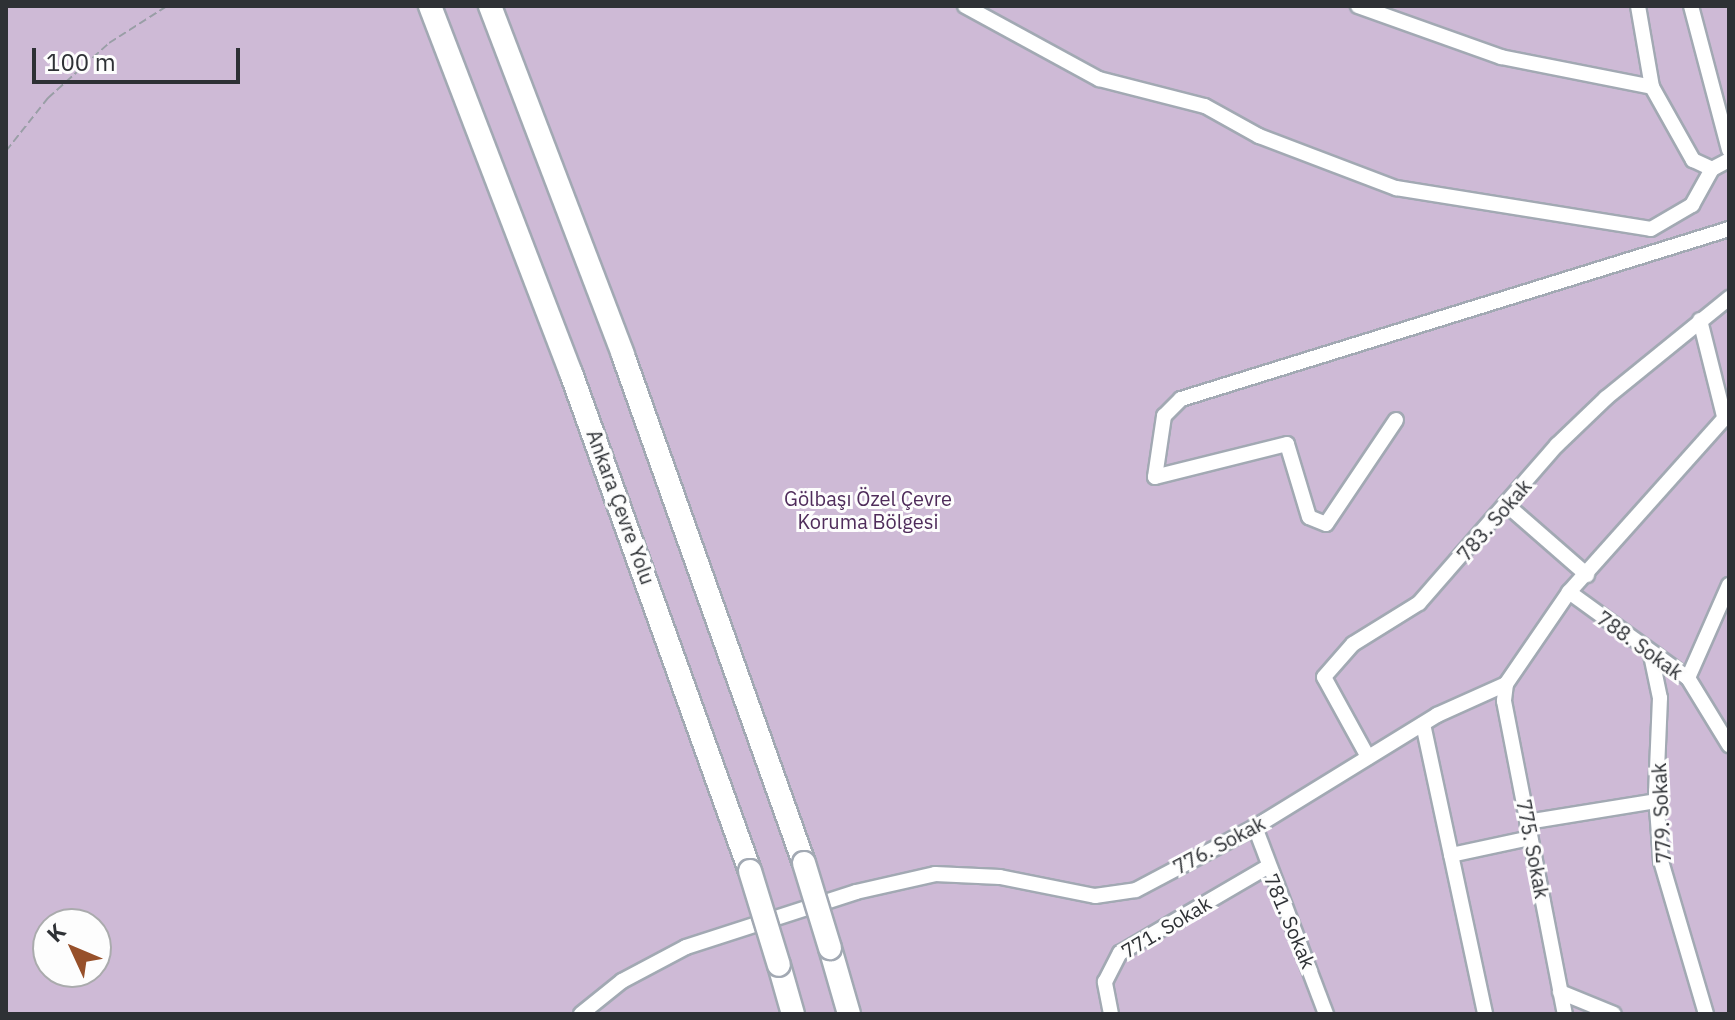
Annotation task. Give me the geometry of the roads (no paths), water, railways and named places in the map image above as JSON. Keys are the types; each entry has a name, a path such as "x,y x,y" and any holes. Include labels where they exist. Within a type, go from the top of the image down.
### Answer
{"highway":[{"name":"Ankara Çevre Yolu","path":"430,6 571,373 750,871 793,1014"},
{"path":"490,6 628,369 804,863 849,1014"}],"street":[{"path":"965,6 1099,79 1205,106 1259,136 1396,188 1651,229 1692,205 1712,169 1729,160"},
{"path":"1358,6 1501,57 1652,87"},
{"path":"1638,6 1652,87 1693,160 1712,169"},
{"path":"1691,6 1729,150"},
{"path":"1396,420 1326,524 1309,517 1287,444 1155,477 1164,416 1181,399 1729,229"},
{"name":"783. Sokak","path":"1368,757 1324,677 1353,644 1419,603 1508,506 1557,445 1729,298"},
{"path":"1700,320 1727,414"},
{"name":"776. Sokak","path":"581,1014 622,981 686,947 856,892 935,874 1000,877 1095,896 1136,890 1255,827 1423,724 1506,684 1569,592 1587,575 1634,514 1727,414"},
{"path":"1508,506 1587,575"},
{"path":"1688,678 1729,585"},
{"name":"788. Sokak","path":"1569,592 1651,655 1688,678 1729,745"},
{"name":"779. Sokak","path":"1651,655 1660,698 1657,801 1661,861 1706,1014"},
{"name":"775. Sokak","path":"1506,684 1504,701 1565,1014"},
{"path":"1423,724 1485,1014"},
{"path":"1527,822 1657,801"},
{"name":"781. Sokak","path":"1255,827 1267,867 1326,1014"},
{"path":"1451,855 1530,838"},
{"name":"771. Sokak","path":"1111,1014 1105,982 1120,953 1267,867"},
{"path":"1560,992 1614,1014"}],"park label":[{"name":"Gölbaşı Özel Çevre Koruma Bölgesi","path":"868,510"}]}
